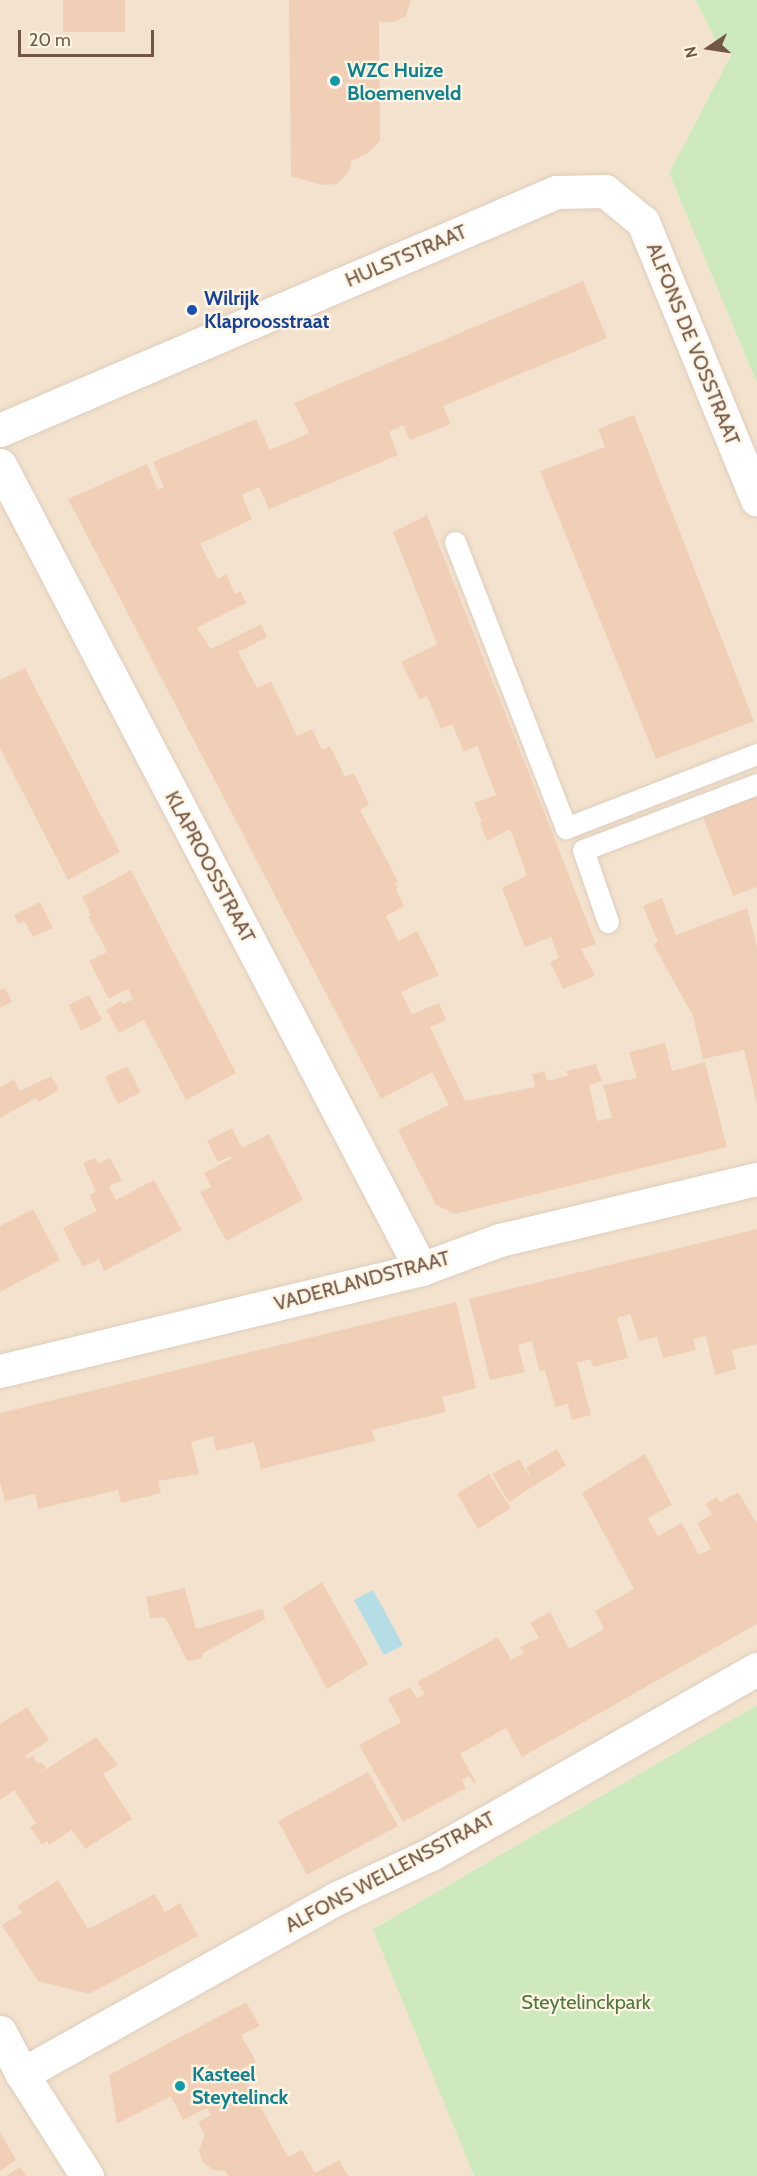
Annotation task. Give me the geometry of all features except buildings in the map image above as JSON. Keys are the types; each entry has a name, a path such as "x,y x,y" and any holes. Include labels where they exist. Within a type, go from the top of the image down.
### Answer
{"street":[{"name":"HULSTSTRAAT","path":"0,430 556,192 605,191 643,222"},
{"name":"ALFONS DE VOSSTRAAT","path":"643,222 757,500"},
{"name":"KLAPROOSSTRAAT","path":"0,465 421,1269"},
{"name":"VADERLANDSTRAAT","path":"0,1371 421,1269 500,1240 757,1179"},
{"name":"ALFONS WELLENSSTRAAT","path":"22,2074 337,1898 431,1854 757,1669"},
{"path":"0,2032 22,2074 87,2176"}],"lane":[{"path":"455,542 566,828 757,754"},
{"path":"608,922 583,850 757,784"}],"shaded area":[{"path":"0,0 696,0 716,42 732,53 669,173 757,383 757,1705 374,1928 474,2176 0,2176"}],"green space":[{"path":"696,0 757,0 757,383 669,173 732,53 716,42"},
{"name":"Steytelinckpark","path":"757,1705 757,2176 474,2176 373,1929"}],"water":[{"path":"373,1590 403,1645 384,1655 354,1600"}],"place":[{"name":"WZC Huize Bloemenveld","path":"335,81"},
{"name":"Wilrijk Klaproosstraat","path":"192,310"},
{"name":"Kasteel Steytelinck","path":"180,2086"}]}
